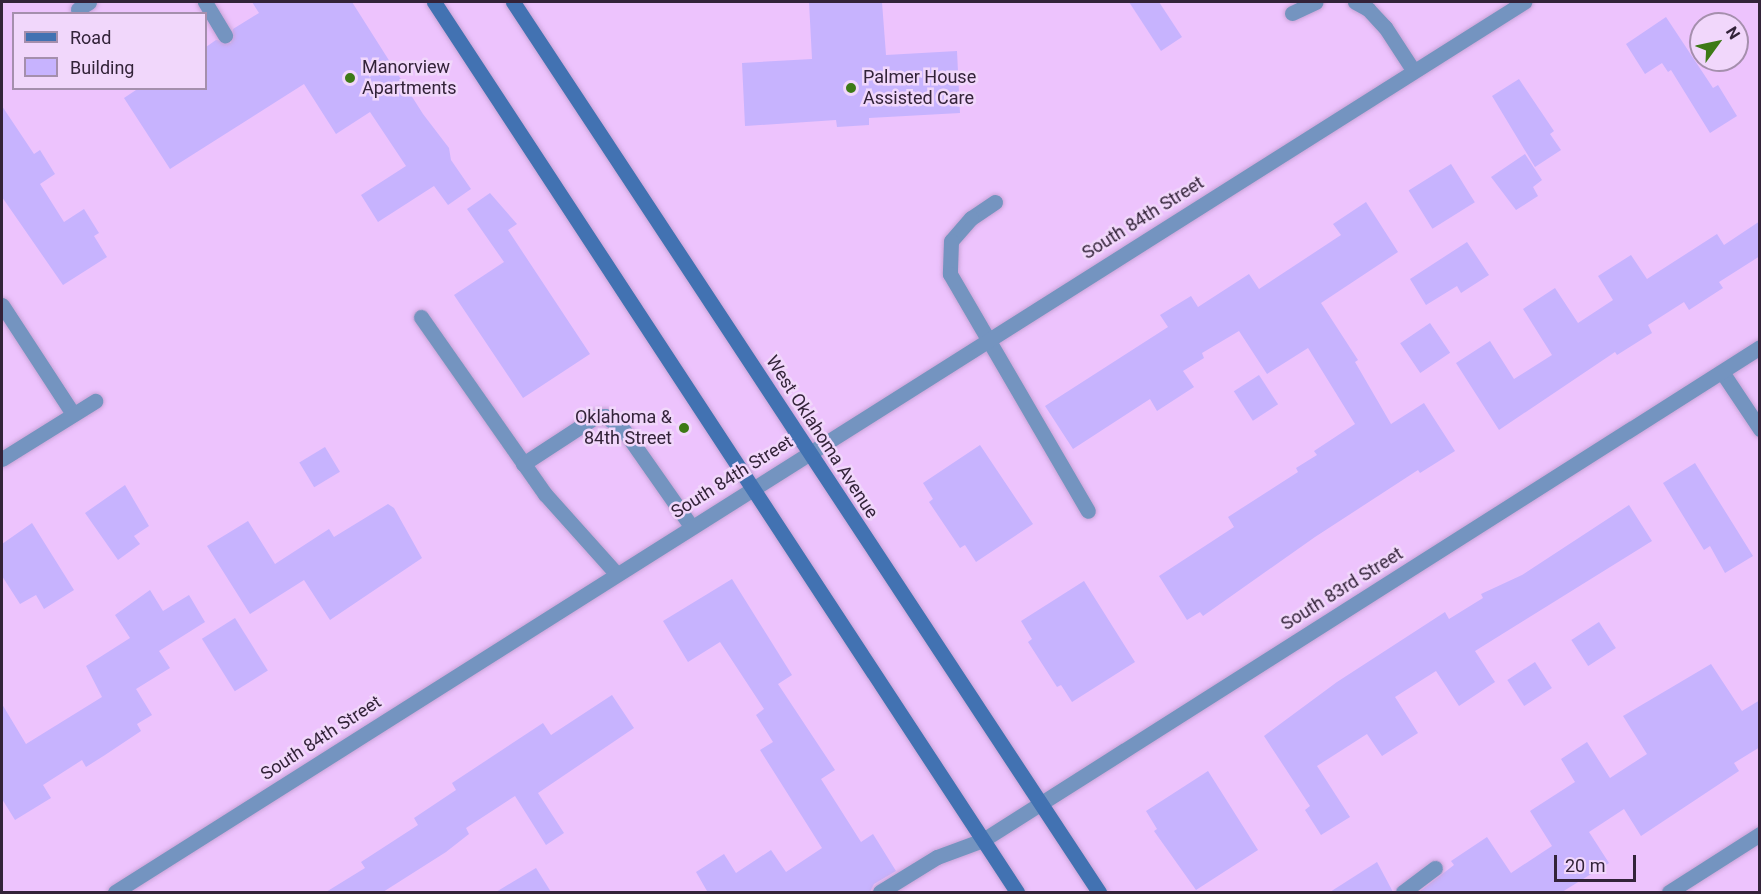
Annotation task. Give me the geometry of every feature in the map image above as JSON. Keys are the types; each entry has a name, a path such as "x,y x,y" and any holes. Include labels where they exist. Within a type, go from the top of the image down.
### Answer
{"main road":[{"path":"434,2 750,488 1017,892"},
{"name":"West Oklahoma Avenue","path":"513,2 1099,892"}],"street":[{"path":"205,2 225,34"},
{"path":"1292,13 1316,2"},
{"path":"1355,2 1368,9 1385,27 1413,70"},
{"name":"South 84th Street","path":"115,892 750,488 1524,2"},
{"path":"995,202 971,218 951,241 950,273 986,341 1088,511"},
{"path":"2,305 73,414"},
{"path":"421,317 545,494 616,573"},
{"name":"South 83rd Street","path":"879,892 937,857 983,840 1760,347"},
{"path":"1722,372 1760,429"},
{"path":"2,459 95,401"},
{"path":"523,464 595,417 605,416 623,429 691,526"},
{"path":"1669,892 1760,834"},
{"path":"1403,892 1435,868"}],"building":[{"name":"Manorview Apartments","path":"252,2 352,2 423,114 449,148 451,160 471,189 448,205 434,186 378,222 361,195 406,166 370,112 336,134 304,84 170,169 124,98 136,90 207,90 207,46 216,40 231,43 233,29 259,13"},
{"name":"Palmer House Assisted Care","path":"809,2 882,2 886,55 957,51 960,113 869,118 869,125 837,127 836,120 745,126 742,63 812,59"},
{"path":"1129,2 1159,2 1182,37 1161,51"},
{"path":"1666,17 1689,52 1689,72 1702,72 1713,88 1718,85 1737,116 1710,133 1671,70 1668,72 1662,63 1645,74 1626,44"},
{"path":"1519,79 1554,131 1550,134 1561,150 1535,167 1492,96"},
{"path":"2,106 34,154 40,150 55,174 40,184 64,222 84,209 99,233 94,236 107,257 63,285 2,197"},
{"path":"1525,154 1542,180 1533,187 1538,196 1516,210 1491,177"},
{"path":"1451,164 1475,202 1432,229 1409,190"},
{"path":"490,193 517,224 508,230 590,354 523,398 454,295 504,262 467,209"},
{"path":"1366,202 1398,252 1321,303 1358,360 1355,362 1391,424 1424,403 1455,451 1420,473 1418,470 1315,537 1203,616 1200,612 1187,620 1159,576 1234,527 1228,517 1298,472 1296,468 1317,455 1314,451 1355,424 1308,348 1267,374 1239,331 1202,353 1204,358 1183,371 1194,387 1157,411 1150,399 1073,449 1045,406 1168,327 1160,315 1191,296 1198,307 1249,274 1259,289 1341,235 1333,224"},
{"path":"1760,221 1760,256 1719,282 1723,288 1689,310 1684,302 1648,325 1652,333 1617,355 1615,352 1499,430 1456,363 1490,341 1514,379 1552,355 1523,309 1555,288 1578,323 1613,300 1598,276 1631,255 1647,279 1717,234 1724,245"},
{"path":"1467,242 1489,275 1461,293 1457,286 1426,305 1410,279"},
{"path":"1430,323 1450,353 1420,373 1400,343"},
{"path":"1259,375 1278,404 1253,421 1234,391"},
{"path":"980,445 1033,524 976,562 965,545 960,548 929,502 933,499 923,483"},
{"path":"325,447 340,472 314,487 299,462"},
{"path":"1695,463 1753,556 1725,573 1710,546 1704,550 1663,483"},
{"path":"125,485 149,526 134,536 140,544 118,560 85,513"},
{"path":"388,504 394,508 422,558 330,620 304,580 250,614 207,546 248,521 275,564 329,529 334,537"},
{"path":"1629,505 1652,541 1475,651 1495,682 1459,706 1436,671 1395,697 1418,733 1382,756 1367,734 1317,766 1350,817 1321,835 1305,810 1310,806 1264,736 1337,682 1445,612 1449,619 1483,598 1481,594 1522,575"},
{"path":"32,523 74,590 44,609 36,595 20,604 2,576 2,544"},
{"path":"732,579 792,675 778,684 835,770 821,779 861,842 873,834 896,871 874,884 870,892 704,892 707,891 696,872 724,854 736,873 771,850 786,872 822,848 760,750 773,742 756,715 764,709 720,642 688,662 663,621"},
{"path":"1084,581 1135,662 1072,702 1061,685 1057,687 1028,642 1032,639 1021,621"},
{"path":"150,590 163,611 189,595 205,622 159,651 170,668 136,689 152,715 137,724 141,731 105,755 86,767 82,760 43,785 51,798 15,820 2,799 2,704 26,744 102,697 86,666 130,638 115,615"},
{"path":"235,618 268,671 235,691 202,639"},
{"path":"1599,622 1616,648 1588,666 1571,640"},
{"path":"1535,662 1552,688 1524,706 1507,680"},
{"path":"1711,664 1742,711 1760,700 1760,747 1734,763 1739,771 1641,836 1624,809 1589,832 1609,863 1562,892 1419,892 1454,865 1451,861 1487,837 1511,873 1552,846 1530,811 1575,782 1561,759 1587,742 1610,778 1647,754 1623,716"},
{"path":"612,695 634,728 538,793 564,833 546,845 515,796 466,828 469,834 446,852 383,892 326,892 365,868 361,862 418,825 414,818 456,790 452,783 543,723 551,735"},
{"path":"1208,771 1258,850 1196,890 1154,831 1157,829 1146,811"},
{"path":"1377,862 1393,892 1330,892"},
{"path":"536,868 551,892 496,892"}],"place":[{"name":"Manorview Apartments","path":"350,78"},
{"name":"Palmer House Assisted Care","path":"851,88"},
{"name":"Oklahoma & 84th Street","path":"684,428"}]}
